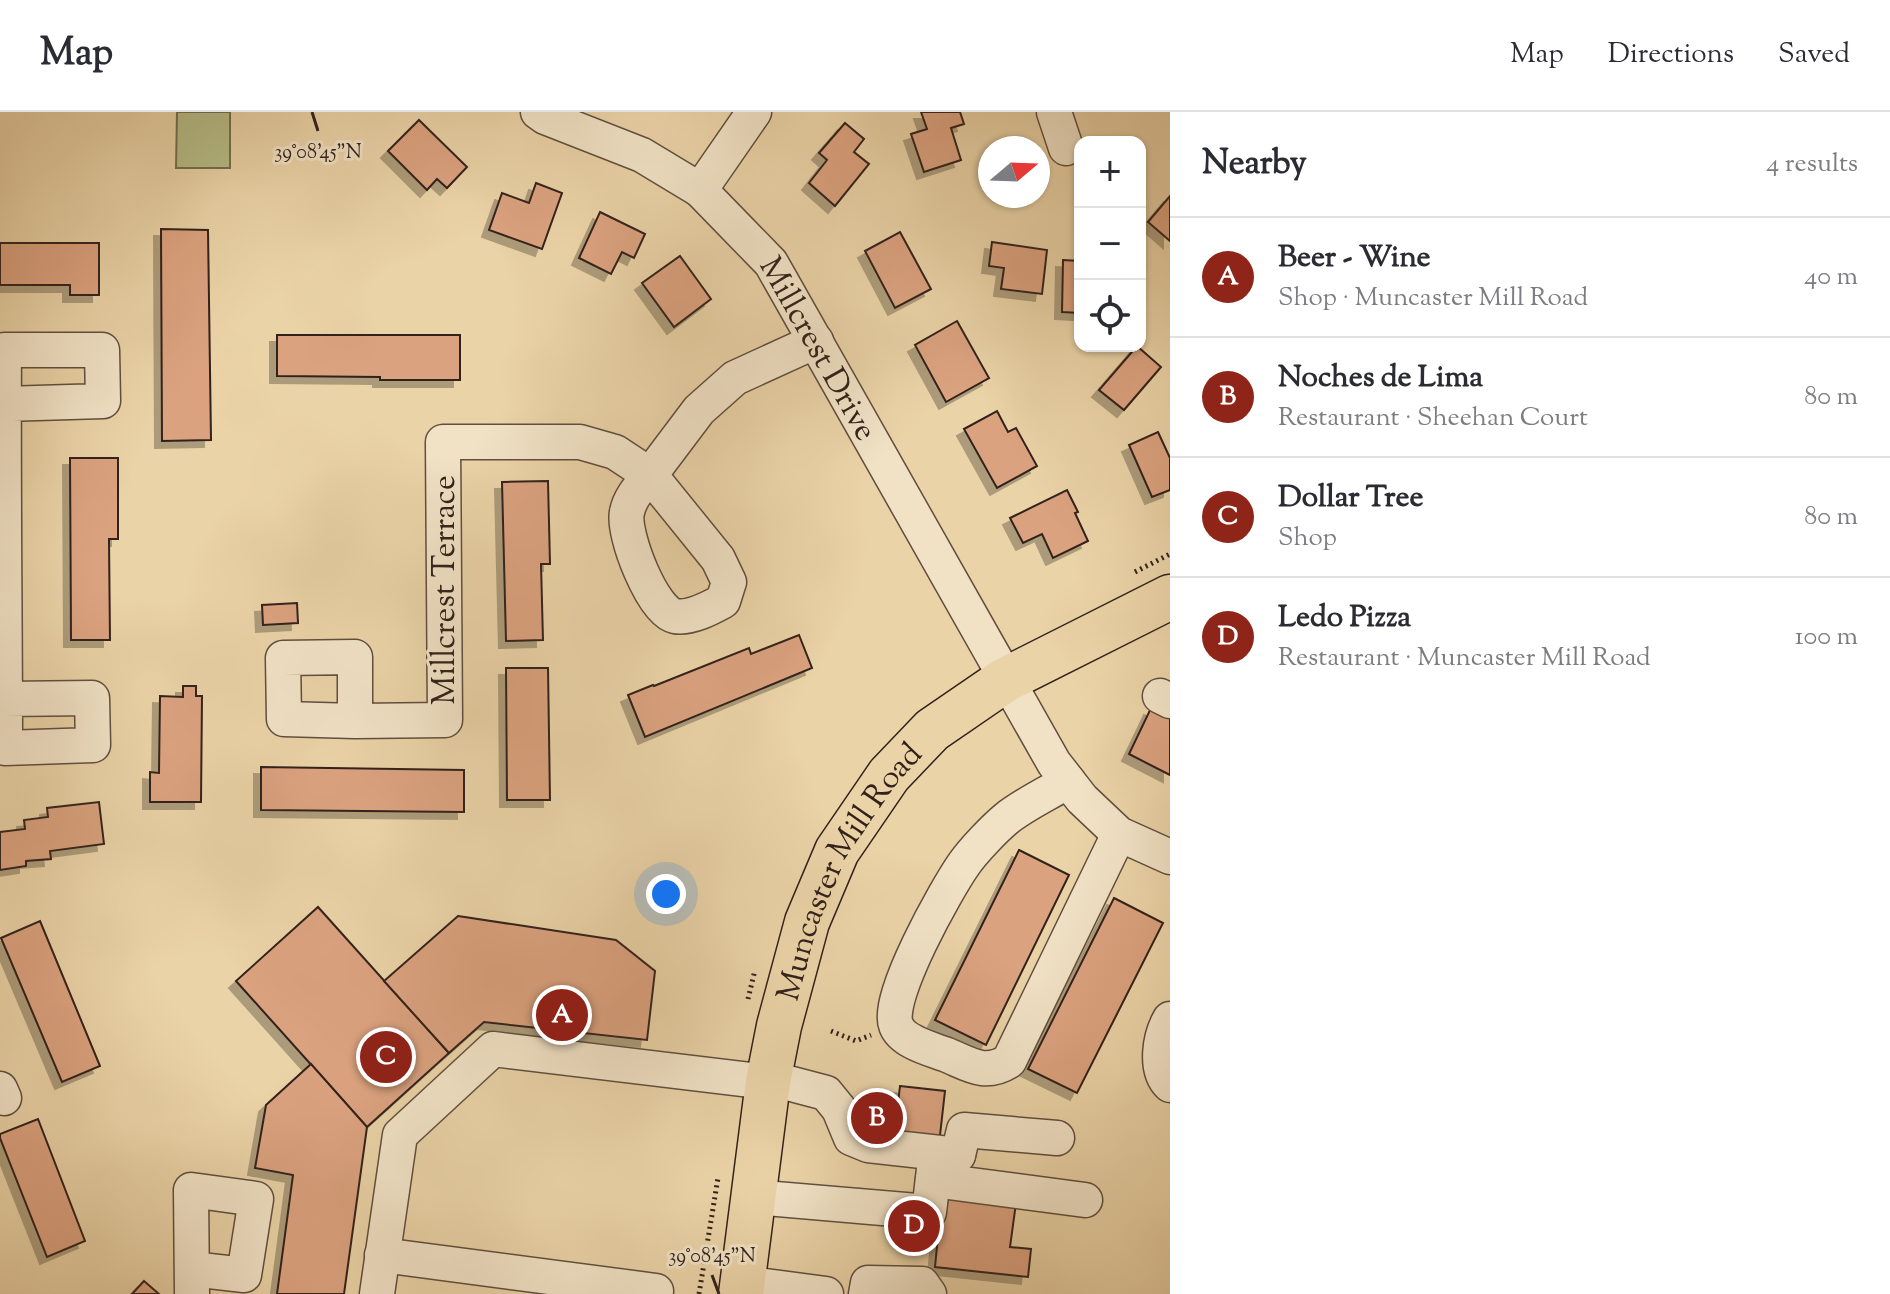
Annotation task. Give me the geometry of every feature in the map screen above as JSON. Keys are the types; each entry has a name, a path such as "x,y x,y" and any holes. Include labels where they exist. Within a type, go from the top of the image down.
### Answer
{"main road":[{"name":"Muncaster Mill Road","path":"741,1288 779,1026 807,922 837,851 889,775 932,730 1005,680 1170,597"}],"street":[{"name":"Millcrest Drive","path":"538,112 642,155 700,190 771,263 1054,763 1082,799 1119,834 1170,857"},
{"path":"700,190 754,112"},
{"path":"1054,112 1066,148"},
{"name":"Millcrest Terrace","path":"355,721 445,720 443,442 580,442 615,452 650,475 699,410 735,378 816,341"},
{"path":"4,404 5,699"},
{"path":"1068,781 1006,819 965,863 930,923 900,988 894,1014 896,1025 903,1035 984,1070 998,1068 1009,1061 1119,834"},
{"path":"1170,1019 1165,1027 1160,1060 1165,1081 1170,1085"},
{"path":"377,1294 400,1135 493,1049 769,1080 826,1093 839,1109 851,1138 868,1145 958,1155"},
{"path":"753,1197 929,1212 934,1169 958,1155 964,1130 1057,1138"},
{"path":"933,1180 1085,1200"},
{"path":"382,1255 656,1291"},
{"path":"866,1294 868,1283 922,1284 929,1294"},
{"path":"741,1288 826,1294"}],"path":[{"path":"831,1031 856,1041 896,1025"}],"green space":[{"path":"177,112 230,112 230,168 176,168"}],"building":[{"path":"921,112 960,112 964,124 951,128 961,160 924,172 911,134 927,129"},
{"path":"419,120 467,167 447,188 437,179 427,190 388,151"},
{"path":"845,123 864,139 854,152 869,164 835,206 809,183 827,160 819,153"},
{"path":"536,183 562,193 542,249 489,230 502,193 529,203"},
{"path":"1170,196 1170,241 1148,222"},
{"path":"600,212 645,234 634,258 622,252 611,274 579,258"},
{"path":"161,229 208,230 211,440 162,441"},
{"path":"900,232 931,289 895,308 865,251"},
{"path":"992,242 1047,250 1042,294 1001,289 1004,268 989,266"},
{"path":"0,243 99,243 99,295 70,295 70,285 0,285"},
{"path":"680,256 711,299 674,327 642,283"},
{"path":"1063,260 1074,261 1074,313 1062,312"},
{"path":"957,321 989,378 946,402 915,345"},
{"path":"277,335 460,335 460,380 277,376"},
{"path":"1132,352 1144,352 1161,367 1124,410 1099,390"},
{"path":"997,411 1008,432 1016,428 1037,466 997,488 964,429"},
{"path":"1158,432 1170,458 1170,490 1152,497 1129,445"},
{"path":"70,458 118,458 118,539 109,539 110,640 71,640"},
{"path":"548,481 550,564 541,564 543,640 506,641 502,482"},
{"path":"1067,490 1088,541 1053,558 1042,534 1023,543 1010,518"},
{"path":"297,603 298,623 263,625 262,605"},
{"path":"799,635 812,668 645,737 628,695 749,648 751,654"},
{"path":"506,668 548,668 550,800 507,800"},
{"path":"183,686 196,686 196,696 202,696 201,802 150,802 150,772 159,773 160,696 183,697"},
{"path":"1151,708 1170,717 1170,775 1129,754"},
{"path":"261,767 464,770 464,812 261,810"},
{"path":"99,802 104,844 50,851 51,859 26,861 26,866 0,870 0,832 25,829 24,820 48,817 47,808"},
{"path":"1019,850 1069,875 986,1045 935,1020"},
{"path":"1114,898 1163,923 1077,1093 1028,1069"},
{"path":"318,907 449,1053 367,1127 236,981"},
{"path":"458,916 616,940 655,971 647,1040 484,1022 449,1053 384,981"},
{"path":"40,921 100,1066 62,1082 1,938"},
{"path":"311,1064 367,1127 344,1294 277,1294 293,1175 255,1168 266,1105"},
{"path":"900,1086 945,1091 939,1144 894,1138"},
{"path":"38,1119 85,1241 47,1257 0,1138 0,1134"},
{"path":"942,1195 1016,1203 1010,1247 1031,1249 1028,1277 935,1267"},
{"path":"144,1281 159,1294 132,1294"}],"place":[{"name":"Beer - Wine","path":"562,1015"},
{"name":"Dollar Tree","path":"386,1057"},
{"name":"Noches de Lima","path":"877,1118"},
{"name":"Ledo Pizza","path":"914,1226"}]}
